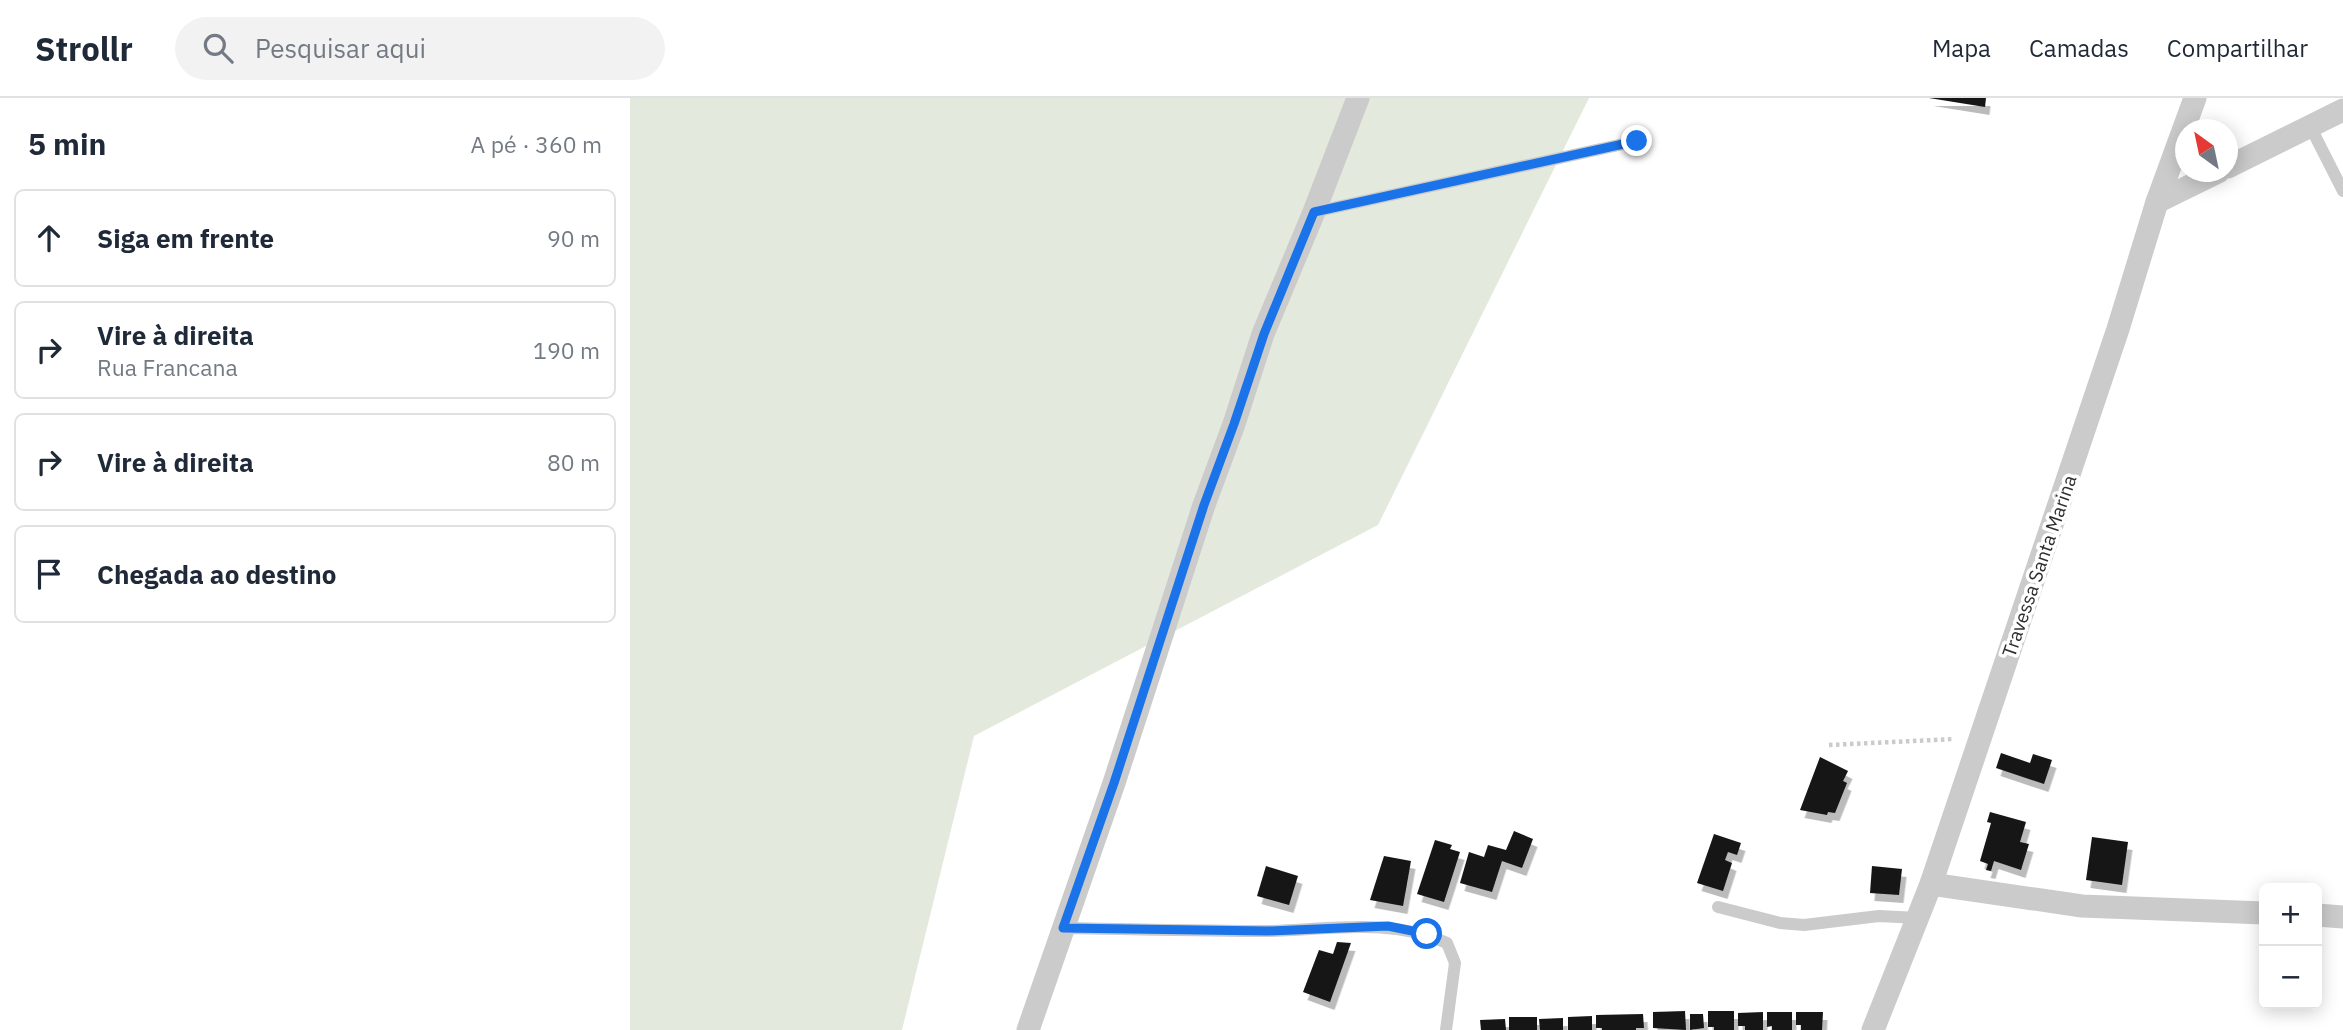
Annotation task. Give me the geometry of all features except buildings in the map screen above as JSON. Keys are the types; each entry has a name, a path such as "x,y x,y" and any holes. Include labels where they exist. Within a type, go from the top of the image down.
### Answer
{"street":[{"path":"1028,1030 1114,783 1204,505 1264,334 1358,98"},
{"name":"Travessa Santa Marina","path":"1873,1030 1931,884 2118,329 2157,202 2195,98"},
{"path":"2238,162 2343,110"},
{"path":"2157,202 2198,182"},
{"path":"1931,884 2082,906 2259,913"},
{"path":"2322,916 2343,918"}],"lane":[{"path":"2310,126 2343,191"},
{"path":"1314,212 1637,141"},
{"path":"1718,907 1780,923 1804,925 1879,916 1918,918"},
{"path":"1063,928 1268,931 1388,926 1427,934 1447,943 1455,962 1446,1030"}],"path":[{"path":"1829,745 1981,738"}],"shaded area":[{"path":"630,98 1589,98 1378,525 974,736 902,1030 630,1030"}],"route":[{"path":"1427,934 1388,926 1268,931 1063,928 1114,783 1204,505 1264,334 1314,212 1637,141"}]}
